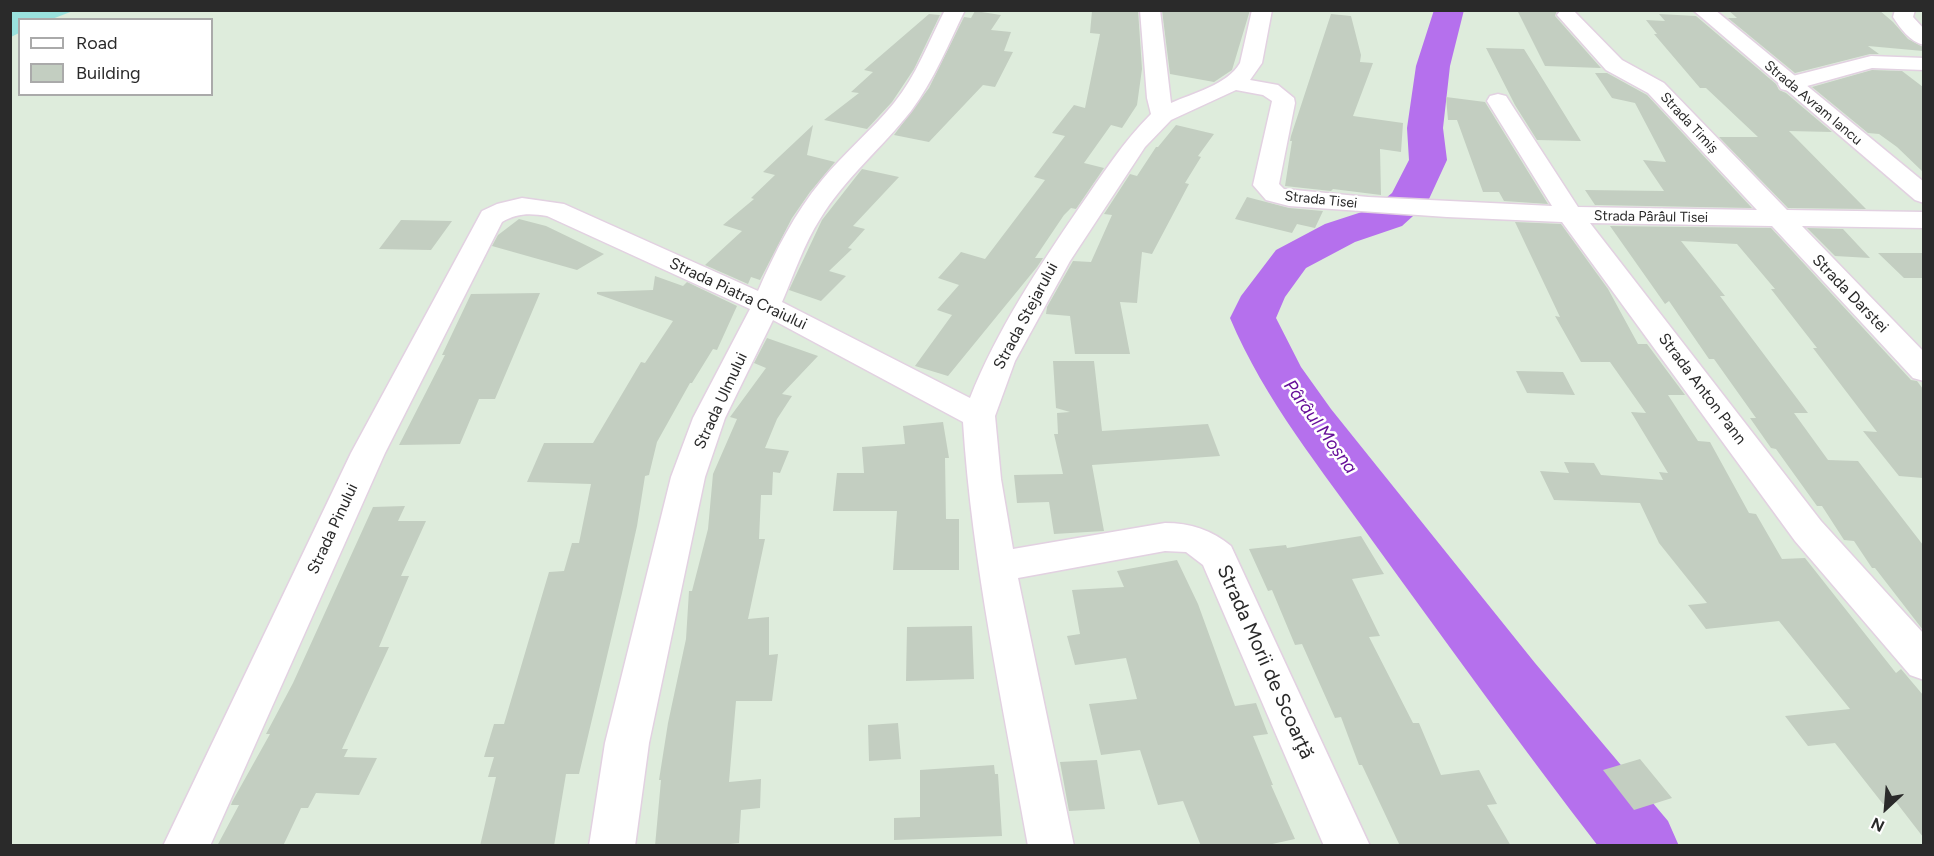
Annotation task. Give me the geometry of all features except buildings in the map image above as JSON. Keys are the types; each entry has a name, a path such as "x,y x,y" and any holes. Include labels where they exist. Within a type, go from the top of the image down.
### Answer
{"street":[{"name":"Strada Ulmului","path":"612,846 627,743 688,477 709,418 766,305 794,240 808,216 832,184 902,107 921,79 955,10"},
{"path":"1150,10 1158,98 1163,115"},
{"path":"1242,73 1262,10"},
{"name":"Strada Avram Iancu","path":"1702,10 1923,195"},
{"path":"1905,10 1903,17 1910,28 1923,39"},
{"name":"Strada Timiș","path":"1567,15 1614,65 1656,88 1777,218"},
{"path":"1789,84 1871,62 1923,64"},
{"name":"Strada Stejarului","path":"1051,846 997,567 984,479 979,416 1000,361 1056,261 1136,141 1163,115 1242,73"},
{"name":"Strada Tisei","path":"1242,73 1279,94 1284,103 1266,185 1269,190 1275,195 1289,198 1379,206"},
{"name":"Strada Anton Pann","path":"1498,102 1571,216 1808,531 1923,663"},
{"name":"Strada Piatra Craiului","path":"491,218 500,211 527,204 555,210 766,305 979,416"},
{"name":"Strada Pârâul Tisei","path":"1379,206 1571,216 1923,220"},
{"name":"Strada Pinului","path":"186,846 368,453 491,218"},
{"name":"Strada Darstei","path":"1777,218 1923,371"},
{"name":"Strada Morii de Scoarţă","path":"997,567 1165,537 1188,537 1206,546 1218,556 1347,846"}],"shaded area":[{"path":"11,10 73,10 55,18 18,18 18,34 11,37"}],"waterway":[{"name":"Pârâul Moșna","path":"1449,10 1433,66 1425,128 1428,160 1409,199 1388,217 1340,233 1291,259 1263,296 1253,318 1279,371 1313,421 1513,683 1643,846"}]}
